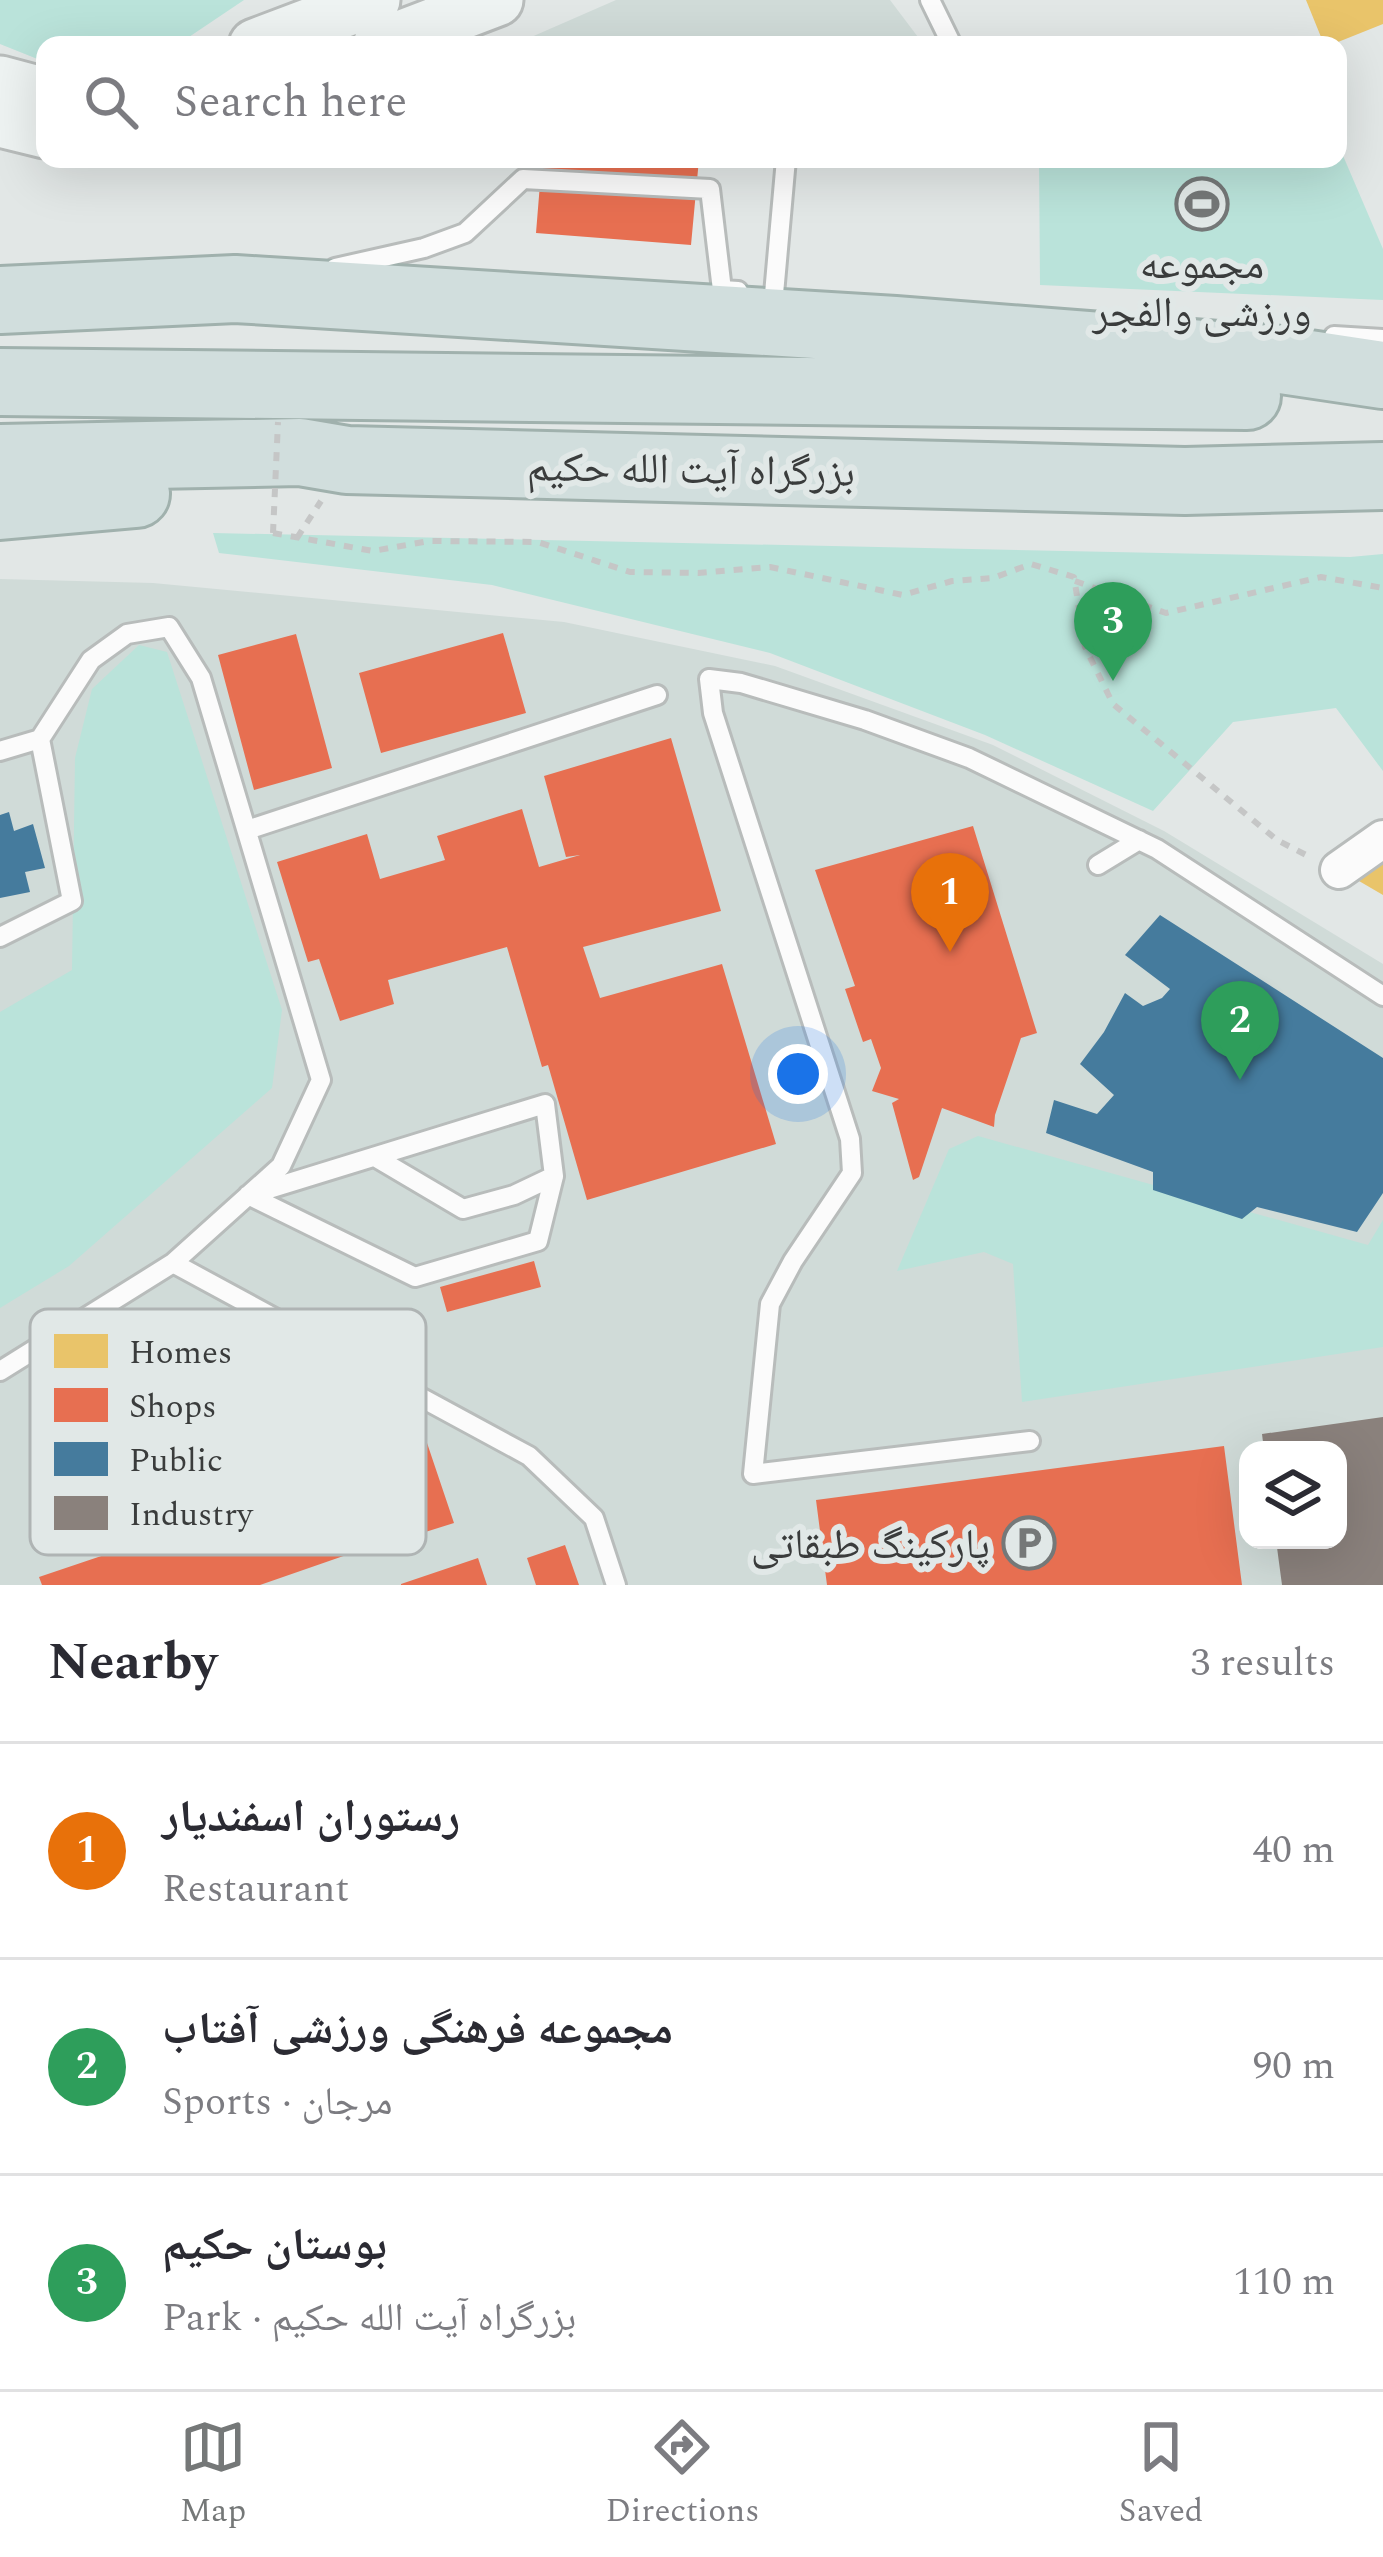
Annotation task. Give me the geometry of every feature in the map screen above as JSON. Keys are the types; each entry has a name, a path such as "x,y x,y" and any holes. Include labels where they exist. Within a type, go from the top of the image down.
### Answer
{"highway":[{"path":"0,258 235,289 1282,360 1383,375"},
{"path":"0,300 235,289"},
{"name":"بزرگراه آیت الله حکیم","path":"0,382 1197,398 1383,392"},
{"name":"بزرگراه آیت الله حکیم","path":"0,458 300,452 347,460 1185,481 1383,476"},
{"path":"0,506 173,490 347,460"}],"street":[{"path":"279,36 374,0"},
{"path":"403,36 497,0"},
{"path":"0,82 36,92"},
{"path":"0,121 36,130"},
{"path":"1339,870 1383,839"}],"lane":[{"path":"930,0 948,36"},
{"path":"774,294 785,168"},
{"path":"235,289 424,248 465,233 524,179 710,189 722,290"},
{"path":"700,291 797,296"},
{"path":"458,303 634,294"},
{"path":"1315,335 1383,339"},
{"path":"0,751 40,739 91,660 128,634 169,627 201,678 321,1080 281,1166 173,1263 99,1309"},
{"path":"1030,1441 753,1474 770,1304 852,1173 850,1139 712,713 709,679 741,683 931,744 1139,839 1383,996"},
{"path":"247,830 657,695"},
{"path":"0,937 72,901 40,739"},
{"path":"1098,865 1139,839"},
{"path":"545,1105 554,1176 538,1241 415,1276 248,1195 375,1156 545,1105"},
{"path":"375,1156 463,1209 514,1195 554,1176"},
{"path":"173,1263 258,1309"},
{"path":"0,1370 30,1351"},
{"path":"426,1400 529,1456 594,1518 616,1585"}],"path":[{"path":"278,422 273,533 373,551 429,541 538,542 630,572 770,568 903,595 952,581 993,578 1031,564 1074,577 1085,647 1113,704 1277,840 1339,870"},
{"path":"1075,581 1166,613 1321,577 1383,588"}],"shaded area":[{"path":"616,0 890,0 917,36 534,36"},
{"path":"0,579 153,583 564,622 775,666 993,745 1164,831 1383,964 1383,1585 0,1585"}],"green space":[{"path":"0,0 244,0 190,36 36,36 36,58 0,44"},
{"name":"مجموعه ورزشی والفجر","path":"1347,165 1383,249 1383,300 1040,285 1039,168"},
{"path":"213,533 1383,554 1383,771 1336,708 1233,722 1153,811 985,735 770,653 492,585 219,553"},
{"path":"139,645 167,652 282,1010 272,1088 69,1266 0,1308 0,1012 72,970 75,758 92,689"},
{"path":"978,1136 1368,1245 1383,1220 1383,1347 1022,1402 1013,1264 984,1252 897,1271 949,1149"}],"building: Homes":[{"path":"1306,0 1383,0 1383,24 1347,38 1321,36"},
{"path":"1383,863 1383,895 1359,881"}],"building: Shops":[{"path":"541,168 698,168 691,245 536,233"},
{"path":"503,633 526,713 381,753 359,673"},
{"path":"296,634 332,768 254,790 218,655"},
{"path":"671,738 721,911 583,947 600,998 722,964 776,1144 587,1200 507,947 388,980 394,1004 340,1021 319,959 308,962 277,862 367,834 380,879 445,860 437,836 522,809 539,867 580,855 566,857 544,776"},
{"path":"973,826 1037,1033 1021,1038 994,1127 942,1108 919,1177 913,1180 892,1103 899,1099 872,1091 881,1068 871,1039 863,1042 845,989 855,986 815,870"},
{"path":"534,1261 541,1287 447,1312 440,1287"},
{"path":"426,1440 454,1523 426,1532"},
{"name":"پارکینگ طبقاتی","path":"1224,1446 1242,1585 827,1585 816,1500"},
{"path":"565,1545 579,1585 536,1585 527,1558"},
{"path":"104,1555 346,1555 260,1585 42,1585 39,1577"},
{"path":"478,1558 487,1585 401,1585 401,1584"}],"building: Public":[{"path":"9,812 14,831 33,824 45,868 25,872 30,892 0,898 0,815"},
{"path":"1160,915 1383,1058 1383,1193 1357,1232 1257,1207 1242,1219 1153,1190 1153,1172 1046,1133 1054,1100 1097,1114 1114,1095 1080,1064 1125,993 1143,1006 1170,989 1125,955"}],"building: Industry":[{"path":"1383,1417 1383,1585 1282,1585 1277,1549 1347,1549 1347,1441 1263,1441 1262,1434"}],"place":[{"name":"مجموعه ورزشی والفجر","path":"1202,204"},
{"name":"بوستان حکیم","path":"1113,681"},
{"name":"رستوران اسفندیار","path":"950,952"},
{"name":"مجموعه فرهنگی ورزشی آفتاب","path":"1240,1080"},
{"name":"پارکینگ طبقاتی","path":"1029,1543"}]}
